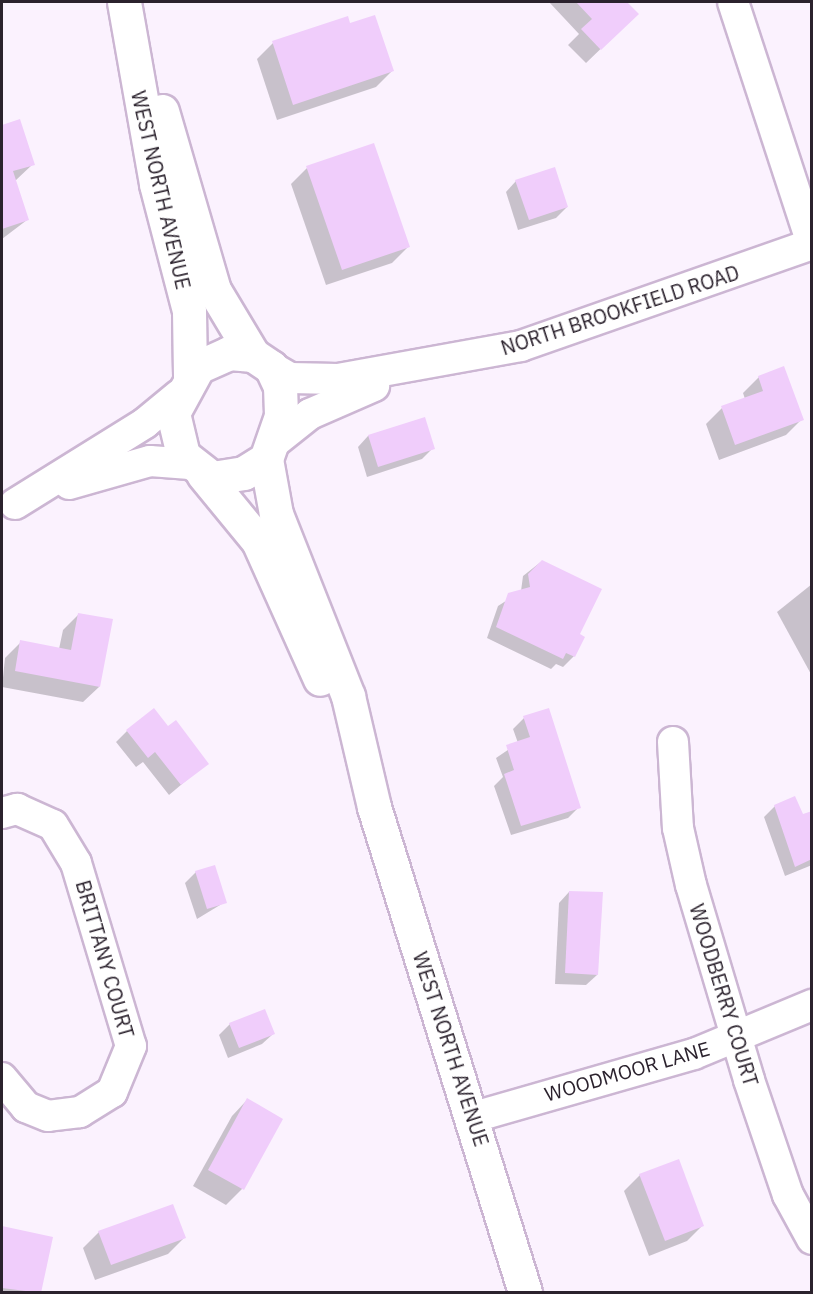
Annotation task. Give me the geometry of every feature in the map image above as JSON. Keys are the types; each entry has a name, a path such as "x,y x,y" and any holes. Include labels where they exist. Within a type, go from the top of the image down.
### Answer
{"main road":[{"name":"WEST NORTH AVENUE","path":"124,2 158,95 206,268 262,361"},
{"name":"WEST NORTH AVENUE","path":"124,2 156,184 189,311 184,386"},
{"path":"213,358 262,361 281,399 271,450 226,478 197,469 173,426 184,386 213,358"},
{"name":"WEST NORTH AVENUE","path":"271,450 276,514 348,696 374,807 474,1117 525,1293"},
{"name":"WEST NORTH AVENUE","path":"197,469 243,518 273,567 374,807"}],"street":[{"path":"733,2 812,244"},
{"name":"NORTH BROOKFIELD ROAD","path":"262,361 290,378 310,380 426,366 520,346 812,244"},
{"name":"NORTH BROOKFIELD ROAD","path":"271,450 334,401 426,366"},
{"path":"8,507 145,423 184,386"},
{"path":"8,507 128,466 197,469"},
{"name":"WOODBERRY COURT","path":"674,742 678,828 738,1037 788,1195 812,1239"},
{"name":"BRITTANY COURT","path":"2,813 17,809 53,825 76,863 131,1046 112,1092 80,1113 48,1116 26,1107 2,1078"},
{"name":"WOODMOOR LANE","path":"474,1117 738,1037 812,1005"}],"building":[{"path":"576,2 627,2 639,14 601,50 581,29 592,19"},
{"path":"375,15 394,71 293,105 272,41 348,16 350,23"},
{"path":"20,119 35,165 13,171 29,220 2,229 2,125"},
{"path":"374,143 410,247 342,270 306,166"},
{"path":"555,167 568,207 529,220 515,180"},
{"path":"784,366 804,420 735,445 721,406 763,391 758,376"},
{"path":"425,417 435,449 378,467 368,435"},
{"path":"542,560 602,589 580,634 585,637 575,657 566,653 563,659 496,627 508,593 530,587 528,574"},
{"path":"78,613 113,619 100,687 15,671 20,640 71,650"},
{"path":"154,708 168,726 176,720 209,764 181,785 155,752 148,758 126,730"},
{"path":"549,708 581,808 521,826 504,774 514,770 506,745 530,737 523,716"},
{"path":"795,796 803,814 812,811 812,859 795,867 774,805"},
{"path":"215,865 227,903 207,909 195,871"},
{"path":"569,891 603,892 598,975 565,973"},
{"path":"265,1009 275,1034 239,1048 229,1023"},
{"path":"247,1098 283,1119 244,1190 208,1170"},
{"path":"679,1159 704,1226 665,1241 639,1174"},
{"path":"173,1204 186,1238 111,1265 98,1231"},
{"path":"2,1226 53,1237 41,1293 2,1288"}]}
